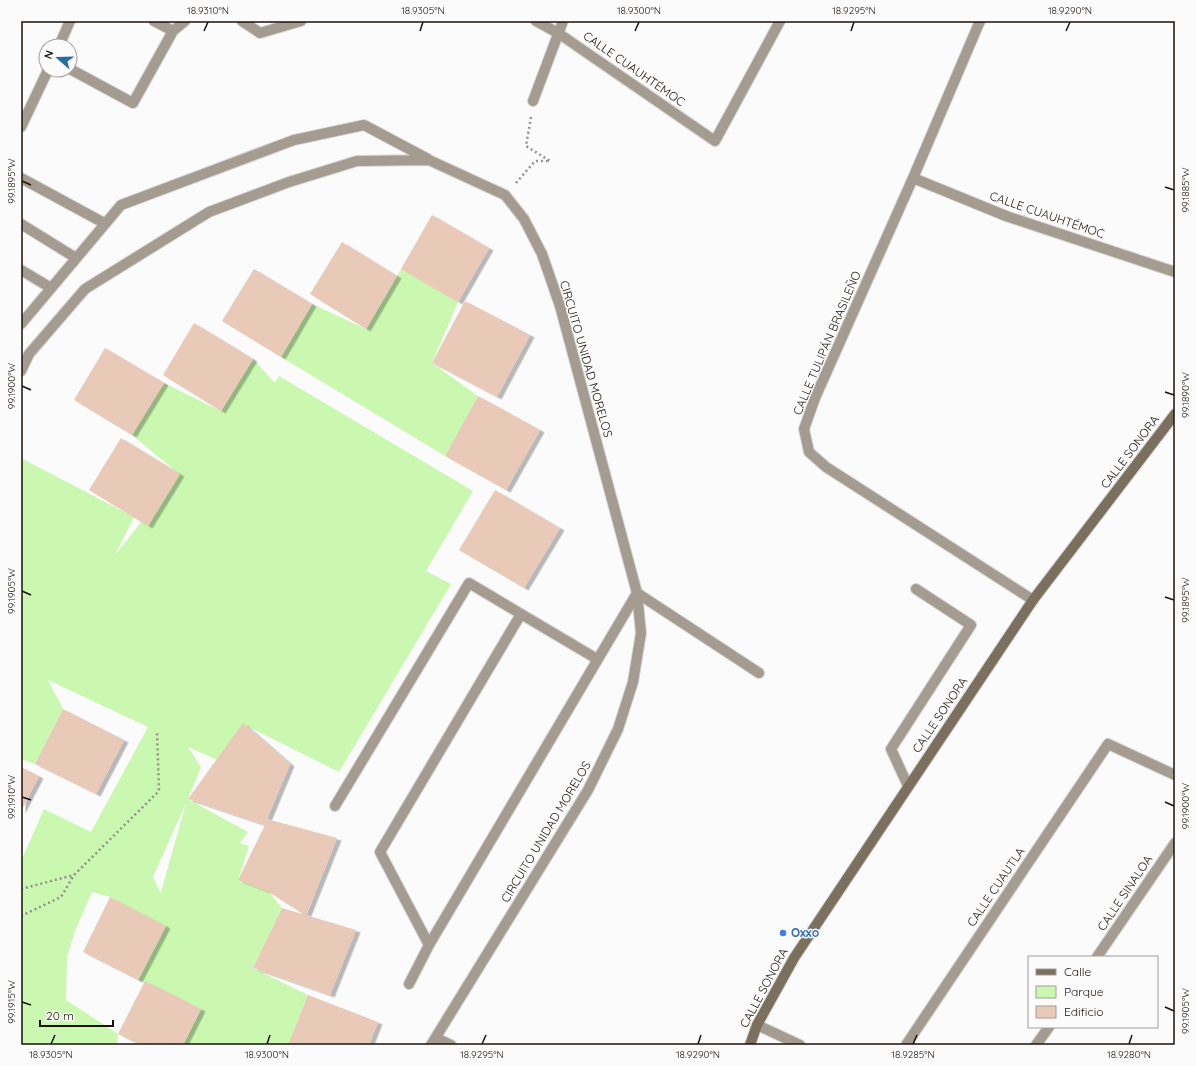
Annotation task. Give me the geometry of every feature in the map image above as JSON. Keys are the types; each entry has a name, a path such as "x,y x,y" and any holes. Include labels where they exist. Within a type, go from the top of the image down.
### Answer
{"street":[{"path":"63,38 70,21"},
{"path":"154,21 173,31"},
{"path":"78,74 133,103 173,31 185,21"},
{"path":"242,21 260,33 301,21"},
{"name":"CALLE CUAUHTÉMOC","path":"536,21 558,33 715,141 780,21"},
{"path":"533,101 563,21"},
{"name":"CALLE TULIPÁN BRASILEÑO","path":"980,21 913,178 815,398 804,428 809,452 826,467 1033,600"},
{"path":"21,127 44,78"},
{"path":"21,324 104,223 121,205 294,140 364,125 429,160"},
{"name":"CIRCUITO UNIDAD MORELOS","path":"21,371 29,354 85,289 210,212 289,182 357,161 429,160 505,195 524,219 542,254 560,306 637,593 641,633 633,682 618,729 588,790 434,1041"},
{"path":"21,178 104,223"},
{"name":"CALLE CUAUHTÉMOC","path":"913,178 1006,216 1175,272"},
{"path":"21,224 76,258"},
{"path":"21,270 51,288"},
{"name":"CALLE SONORA","path":"750,1045 757,1025 794,958 1033,600 1175,414"},
{"path":"335,806 469,583 597,659"},
{"path":"908,786 891,749 971,624 916,589"},
{"path":"409,984 429,945 637,593 759,673"},
{"path":"429,945 380,852 521,614"},
{"name":"CALLE CUAUTLA","path":"906,1045 1108,744 1175,775"},
{"name":"CALLE SINALOA","path":"1098,956 1175,843"},
{"path":"757,1025 800,1045"},
{"path":"1036,1045 1048,1028"},
{"path":"434,1041 451,1045"}],"path":[{"path":"522,176 535,162 550,162 526,146 533,101"},
{"path":"21,916 61,897 74,875 159,791 157,732"},
{"path":"21,889 74,875"}],"green space":[{"path":"401,269 458,302 432,363 478,396 445,456 281,357 312,304 366,329"},
{"path":"253,359 275,383 279,376 473,491 426,571 451,584 339,772 243,724 220,761 188,747 201,767 188,799 248,832 240,843 249,846 238,880 269,892 282,908 253,968 308,995 288,1045 183,1045 201,1009 138,980 166,926 110,897 92,892 75,931 67,957 66,1000 118,1034 117,1045 21,1045 21,861 44,809 91,832 148,727 48,680 63,709 35,764 21,759 21,458 134,517 115,555 179,474 132,435 164,383 221,411","holes":["186,803 161,892 153,877"]}],"building":[{"path":"432,215 489,248 458,302 401,269"},
{"path":"342,242 397,276 366,329 310,294"},
{"path":"254,269 312,304 281,357 222,321"},
{"path":"465,301 530,335 497,397 432,363"},
{"path":"194,323 253,359 221,411 163,375"},
{"path":"105,348 164,383 132,435 74,400"},
{"path":"478,396 540,430 506,490 445,456"},
{"path":"121,438 180,474 148,526 89,490"},
{"path":"495,490 560,528 524,588 459,550"},
{"path":"63,709 124,740 96,794 35,764"},
{"path":"243,723 290,764 267,819 337,838 306,916 269,892 238,880 265,825 188,799"},
{"path":"21,767 39,776 21,811"},
{"path":"110,897 166,926 138,980 83,952"},
{"path":"282,908 356,930 330,995 253,968"},
{"path":"145,981 201,1009 183,1045 141,1045 118,1034"},
{"path":"308,995 378,1022 369,1045 288,1045"}],"place":[{"name":"Oxxo","path":"783,933"}]}
